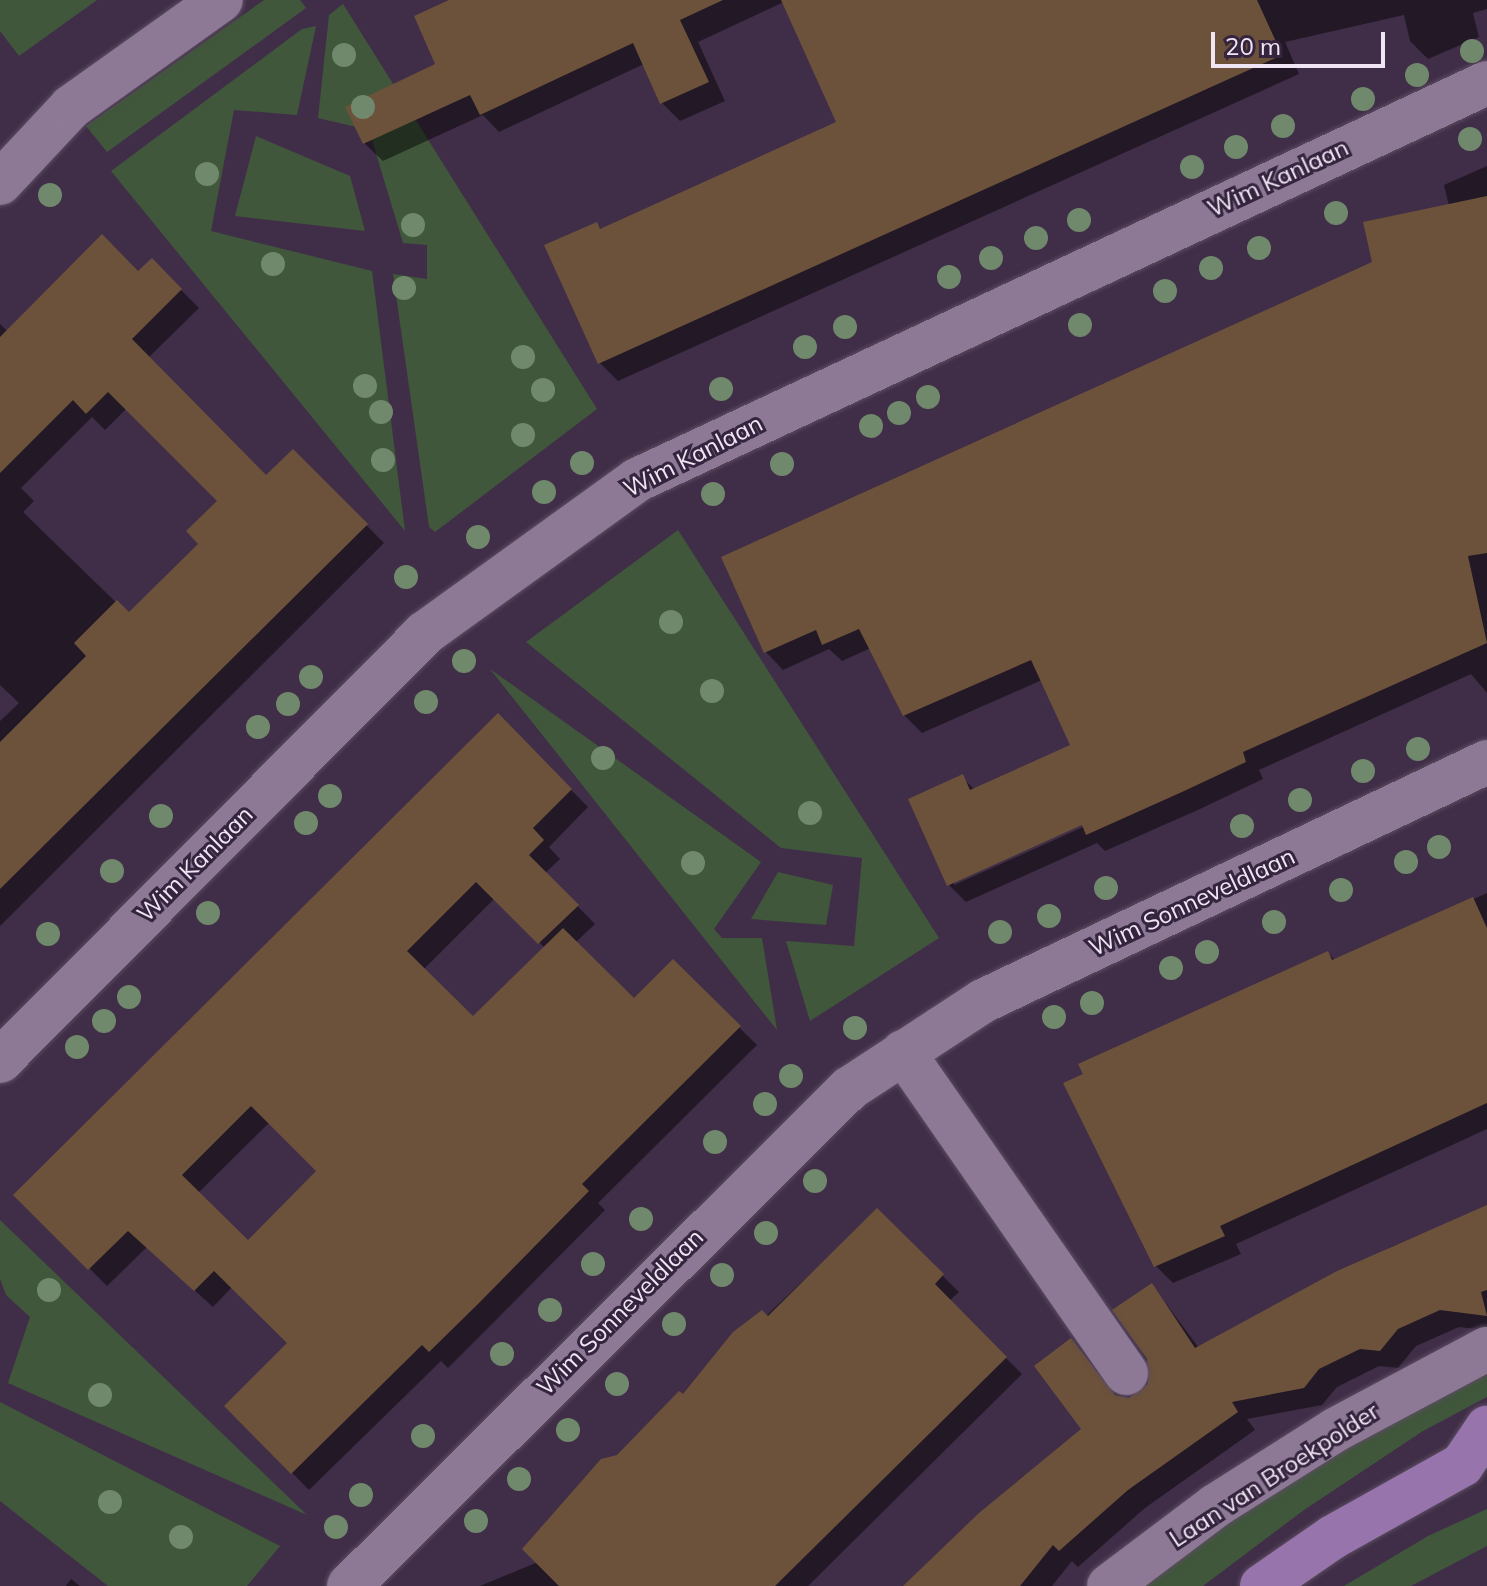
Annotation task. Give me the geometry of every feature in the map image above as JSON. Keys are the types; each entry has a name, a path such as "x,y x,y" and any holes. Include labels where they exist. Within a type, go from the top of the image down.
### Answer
{"main road":[{"path":"1262,1586 1333,1537 1474,1467 1487,1428"}],"street":[{"path":"0,183 71,107 221,0"},
{"name":"Wim Kanlaan","path":"0,1061 425,633 637,480 1487,83"},
{"name":"Wim Sonneveldlaan","path":"349,1586 758,1175 850,1088 983,1001 1487,762"},
{"path":"903,1052 1126,1373"},
{"name":"Laan van Broekpolder","path":"1109,1586 1215,1506 1335,1430 1487,1349"}],"green space":[{"path":"0,0 97,0 19,56 0,31"},
{"path":"264,0 300,0 306,8 107,152 86,126"},
{"path":"343,4 597,409 435,532 429,527 393,274 427,279 427,245 403,243 369,130 318,118 329,15"},
{"path":"316,26 297,115 234,110 211,231 372,271 405,531 111,171 302,29"},
{"path":"256,136 350,176 365,231 235,216"},
{"path":"678,530 939,938 810,1021 786,941 854,946 862,858 781,848 526,642"},
{"path":"490,669 761,862 714,929 722,938 762,938 777,1030"},
{"path":"778,872 833,885 826,925 751,919"},
{"path":"0,1220 307,1515 8,1383 30,1317 6,1295 0,1279"},
{"path":"1487,1373 1487,1397 1423,1431 1304,1510 1203,1586 1136,1586 1262,1494"},
{"path":"0,1402 280,1546 247,1586 108,1586 0,1501"},
{"path":"1487,1509 1487,1546 1411,1586 1344,1586 1428,1536"}],"building":[{"path":"449,0 723,0 680,20 709,82 660,104 633,43 480,115 470,95 363,144 345,107 435,64 414,16"},
{"path":"781,0 1257,0 1282,55 598,364 544,245 597,222 600,229 836,122"},
{"path":"1487,196 1487,553 1468,556 1487,643 1243,752 1246,762 1182,792 1086,835 1082,825 947,886 908,799 963,774 970,790 1070,745 1031,660 903,716 859,629 822,645 816,630 764,653 721,557 1372,262 1363,222"},
{"path":"102,234 138,271 152,258 182,289 132,339 266,475 293,449 368,524 0,889 0,742 86,656 74,643 117,600 129,612 198,544 186,531 217,501 108,392 86,414 73,400 0,473 0,337"},
{"path":"498,713 572,789 533,828 544,840 529,855 579,905 538,944 476,882 407,951 473,1016 563,928 634,998 673,959 741,1026 582,1184 589,1191 478,1304 429,1352 422,1345 291,1474 224,1406 287,1343 214,1271 194,1291 128,1231 88,1270 13,1195","holes":["251,1106 316,1171 248,1240 182,1175"]},
{"path":"1473,897 1487,928 1487,1103 1220,1226 1225,1236 1154,1267 1063,1083 1083,1074 1078,1064 1328,951 1332,960"},
{"path":"1487,1205 1487,1290 1481,1292 1487,1316 1440,1310 1398,1329 1380,1351 1360,1349 1319,1369 1304,1388 1232,1402 1238,1412 1128,1490 1059,1551 1053,1545 1020,1586 903,1586 979,1513 1081,1429 1034,1366 1071,1338 1115,1395 1129,1398 1148,1384 1147,1359 1112,1310 1152,1283 1195,1348 1337,1271"},
{"path":"877,1208 944,1274 935,1284 1007,1357 775,1586 559,1586 522,1549 601,1459 617,1455 679,1391 683,1394 733,1332 762,1310 768,1316"}]}
